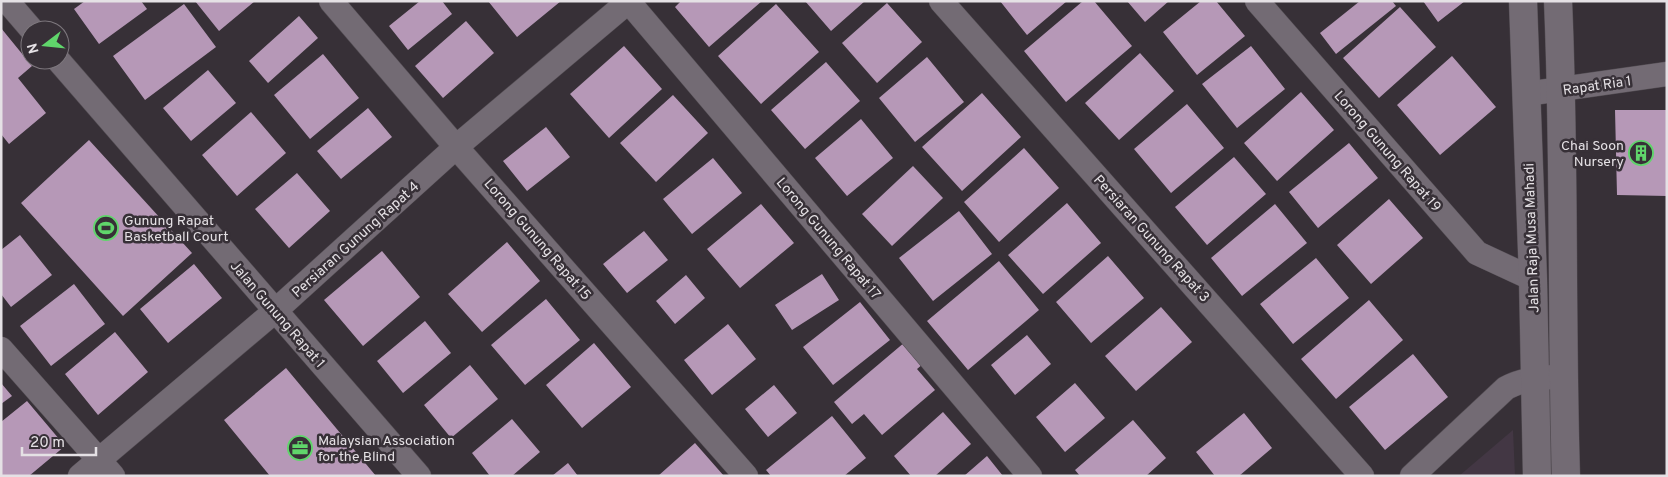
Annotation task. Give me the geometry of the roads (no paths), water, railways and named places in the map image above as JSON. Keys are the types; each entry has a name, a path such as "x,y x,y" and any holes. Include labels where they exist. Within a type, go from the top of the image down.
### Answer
{"main road":[{"name":"Jalan Raja Musa Mahadi","path":"1523,1 1533,279 1537,476"},
{"name":"Jalan Raja Musa Mahadi","path":"1558,1 1562,90 1563,376 1566,476"}],"street":[{"path":"7,1 23,20"},
{"name":"Lorong Gunung Rapat 15","path":"331,1 456,147 746,476"},
{"name":"Persiaran Gunung Rapat 3","path":"941,1 1362,476"},
{"name":"Lorong Gunung Rapat 19","path":"1257,1 1478,253 1533,279"},
{"name":"Persiaran Gunung Rapat 4","path":"80,476 106,468 456,147 628,2"},
{"name":"Lorong Gunung Rapat 17","path":"628,2 1030,476"},
{"name":"Jalan Gunung Rapat 1","path":"67,70 419,476"},
{"name":"Rapat Ria 1","path":"1526,94 1667,74"},
{"path":"1,349 106,468"},
{"path":"1412,476 1506,388 1517,382 1534,378 1563,376"}],"place":[{"name":"Chai Soon Nursery","path":"1641,153"},
{"name":"Gunung Rapat Basketball Court","path":"106,228"},
{"name":"Malaysian Association for the Blind","path":"300,448"}]}
